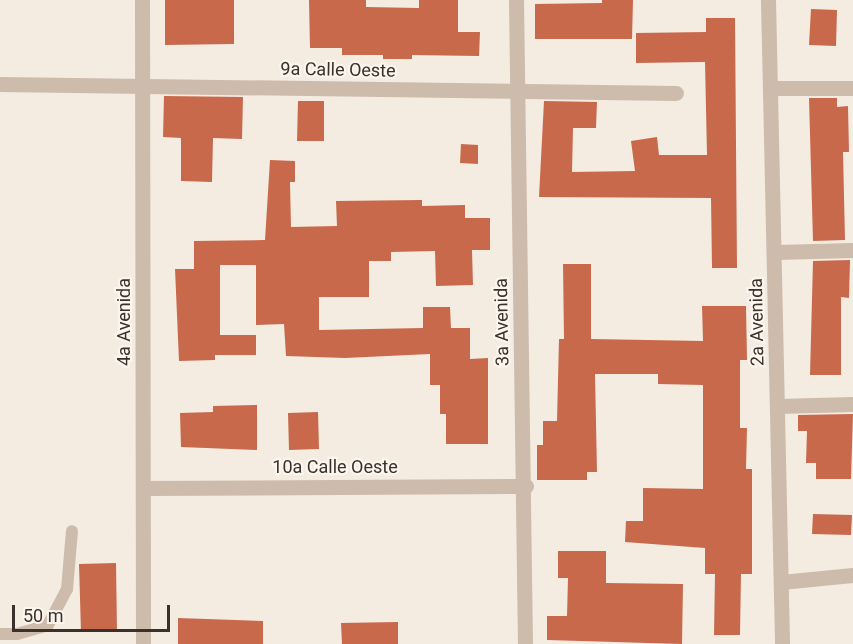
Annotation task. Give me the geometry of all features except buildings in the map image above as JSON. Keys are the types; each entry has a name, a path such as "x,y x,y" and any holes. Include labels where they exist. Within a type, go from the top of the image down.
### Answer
{"street":[{"name":"4a Avenida","path":"142,0 144,644"},
{"name":"3a Avenida","path":"516,0 516,94 526,486 525,644"},
{"name":"2a Avenida","path":"768,0 776,252 782,644"},
{"name":"9a Calle Oeste","path":"0,84 516,94 676,93"},
{"path":"772,88 853,88"},
{"path":"776,252 853,250"},
{"path":"777,406 853,404"},
{"name":"10a Calle Oeste","path":"145,488 526,486"},
{"path":"781,582 853,575"}],"lane":[{"path":"0,634 17,634 48,625 67,589 72,531"}]}
